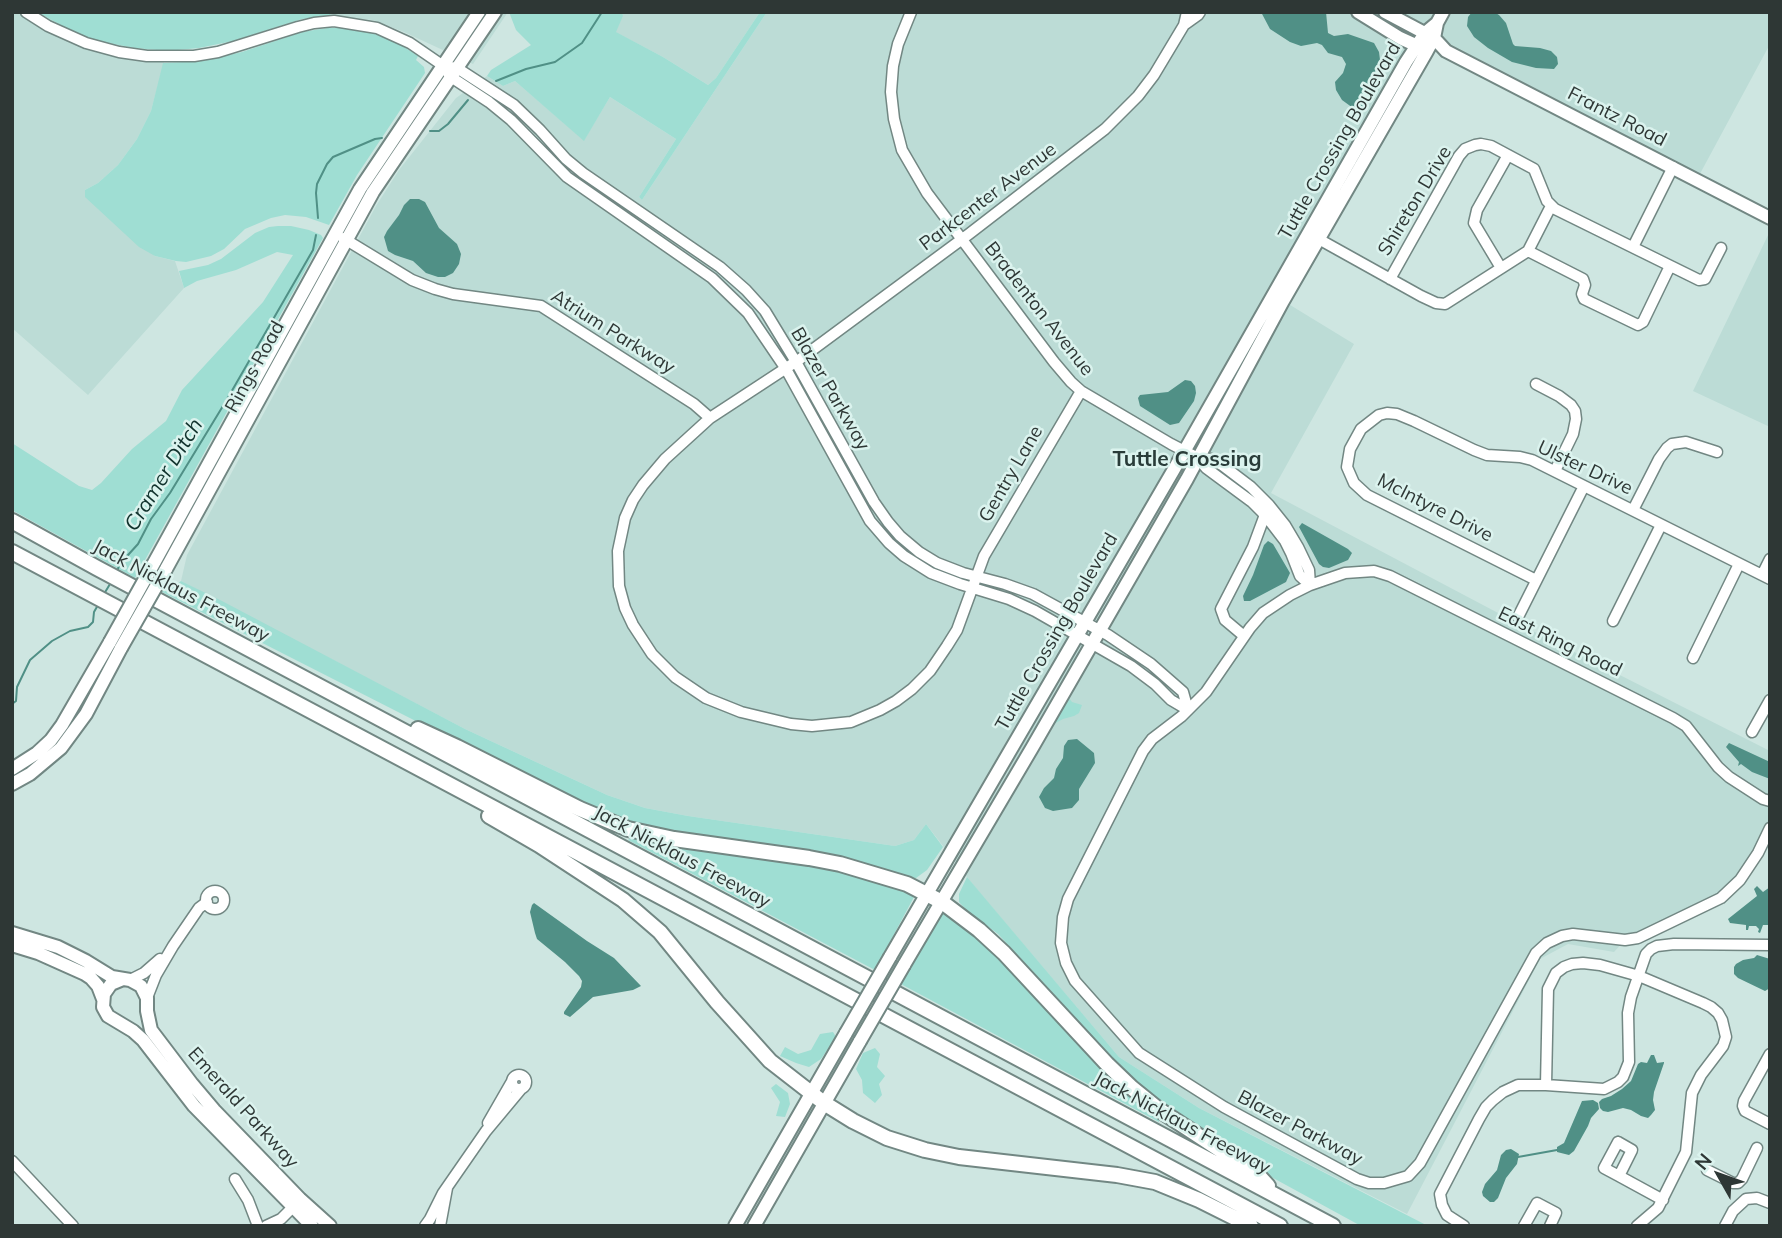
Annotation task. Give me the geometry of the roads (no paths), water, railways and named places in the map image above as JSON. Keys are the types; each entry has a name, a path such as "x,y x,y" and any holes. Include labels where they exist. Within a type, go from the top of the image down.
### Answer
{"highway":[{"name":"Jack Nicklaus Freeway","path":"12,521 1334,1226"},
{"path":"12,552 1280,1226"},
{"path":"330,692 446,741 580,809 628,829 674,839 839,864 907,884 942,902 979,930 1003,953 1132,1088 1158,1109 1258,1175 1278,1196"},
{"path":"452,786 474,807 539,845 623,900 660,932 749,1040 770,1061 824,1103 853,1121 887,1138 925,1150 960,1157 1117,1175 1155,1182 1251,1226"}],"main road":[{"name":"Rings Road","path":"56,744 72,709 116,645 341,237 367,178 479,12"},
{"name":"Rings Road","path":"341,237 495,12"},
{"name":"Frantz Road","path":"1359,12 1446,51 1770,218"},
{"path":"1368,12 1425,41"},
{"name":"Frantz Road","path":"1385,12 1425,41"},
{"name":"Tuttle Crossing Boulevard","path":"735,1226 1184,451 1440,18"},
{"name":"Tuttle Crossing Boulevard","path":"754,1226 1198,458 1313,236"},
{"path":"12,769 56,744"},
{"path":"12,784 30,774 56,744"},
{"path":"12,933 58,947 112,977 141,986 147,1001 144,1012 131,1023 119,1023 111,1019 105,1012 103,999 91,978 38,953 12,945"},
{"path":"103,999 108,987 115,982 127,980"},
{"name":"Emerald Parkway","path":"147,1001 151,1030 192,1084 297,1203 312,1226"},
{"name":"Emerald Parkway","path":"119,1023 143,1040 194,1106 297,1203 330,1226"},
{"path":"790,1163 798,1157 825,1117 834,1115 853,1121"}],"street":[{"name":"Blazer Parkway","path":"26,12 60,32 100,48 133,55 166,57 218,52 314,23 334,21 377,28 399,37 454,73 522,111 566,159 583,173 720,267 746,290 765,311 796,362 874,502 894,529 919,552 937,563 1020,589 1100,630 1163,674 1182,692 1188,710"},
{"name":"Bradenton Avenue","path":"911,12 898,44 891,92 902,150 927,193 1061,371 1081,391 1198,458 1206,468 1285,525 1308,570 1310,585"},
{"name":"Parkcenter Avenue","path":"710,418 796,362 1078,151 1118,117 1154,75 1184,25 1187,12"},
{"name":"Parkcenter Avenue","path":"1184,25 1200,12"},
{"name":"Blazer Parkway","path":"454,73 511,120 559,170 712,278 748,313 786,369 859,503 889,543 911,562 931,573 1021,604 1093,643 1131,666 1171,700 1188,710"},
{"name":"Shireton Drive","path":"1390,279 1465,149 1475,145 1491,146 1508,155"},
{"path":"1502,268 1474,223 1477,210 1508,155 1534,169 1544,196 1551,206 1699,280 1703,280 1721,248"},
{"path":"1633,247 1673,167"},
{"path":"1313,236 1436,303 1445,304 1528,251 1551,206"},
{"name":"Atrium Parkway","path":"341,237 411,279 435,289 541,306 694,404 710,418"},
{"path":"1528,251 1583,279 1584,299 1639,325 1643,322 1670,266"},
{"path":"1536,384 1559,396 1575,411 1573,434 1555,471"},
{"name":"Gentry Lane","path":"710,418 666,459 633,500 625,518 618,551 619,586 625,608 637,633 652,654 696,692 741,712 791,724 812,726 851,722 897,701 930,671 957,630 984,556 1081,391"},
{"name":"Ulster Drive","path":"1378,415 1397,414 1487,455 1532,460 1766,577"},
{"name":"McIntyre Drive","path":"1378,415 1361,429 1350,449 1347,467 1354,483 1367,495 1536,580"},
{"path":"1633,510 1662,453 1672,443 1686,442 1717,452"},
{"path":"1518,617 1584,486"},
{"path":"1244,636 1225,620 1221,608 1253,548 1267,510"},
{"path":"1613,621 1661,525"},
{"path":"1766,577 1770,559"},
{"path":"1693,658 1739,564"},
{"name":"East Ring Road","path":"1310,585 1357,571 1374,571 1390,576 1673,718 1686,726 1729,778 1770,801"},
{"name":"Blazer Parkway","path":"1310,585 1263,614 1244,636 1206,692 1152,739 1143,751 1068,899 1061,943 1066,963 1076,981 1139,1053 1224,1107 1357,1179 1369,1183 1384,1183 1408,1176 1420,1163 1528,964 1547,943 1573,934 1625,940 1638,938 1721,898 1740,880 1770,828"},
{"path":"1752,732 1770,699"},
{"path":"147,1001 156,975 173,946 199,908 207,902"},
{"path":"1464,1226 1447,1215 1440,1194 1486,1107 1496,1097 1510,1088 1527,1084 1604,1089 1623,1077 1629,1062 1628,1013 1646,954 1657,946 1674,944 1770,946"},
{"path":"127,980 155,965 173,946"},
{"path":"1546,1084 1548,989 1556,973 1572,964 1600,965 1639,976 1711,1007 1718,1013 1726,1037 1723,1046 1701,1075 1692,1093 1686,1153 1658,1208 1637,1226"},
{"path":"1770,1054 1744,1101 1745,1111 1770,1124"},
{"path":"425,1226 447,1187 486,1131 526,1083 523,1076 515,1076 489,1120 486,1131"},
{"path":"1707,1170 1732,1184 1738,1183 1757,1148"},
{"path":"12,1161 73,1226"},
{"path":"1619,1176 1662,1200"},
{"path":"235,1179 248,1200 258,1226"},
{"path":"1738,1183 1746,1199"},
{"path":"440,1226 447,1187"},
{"path":"1725,1226 1733,1211 1746,1199 1757,1198 1770,1203"},
{"path":"273,1225 297,1203"},
{"path":"1524,1226 1537,1203 1556,1213 1549,1226"}],"waterway":[{"name":"Cramer Ditch","path":"496,81 526,69 555,62 582,43 602,12"},
{"name":"Cramer Ditch","path":"430,131 439,131 448,124 468,100"},
{"name":"Cramer Ditch","path":"318,218 317,184 327,164 333,157 382,138"},
{"name":"Cramer Ditch","path":"117,573 119,565 138,544 226,401 313,250 316,235"},
{"name":"Cramer Ditch","path":"104,594 110,584"},
{"name":"Cramer Ditch","path":"12,704 16,701 17,687 30,660 52,641 70,631 88,627 93,622 98,605"},
{"path":"1518,1157 1557,1150"}],"district":[{"name":"Tuttle Crossing","path":"1187,460"}]}
